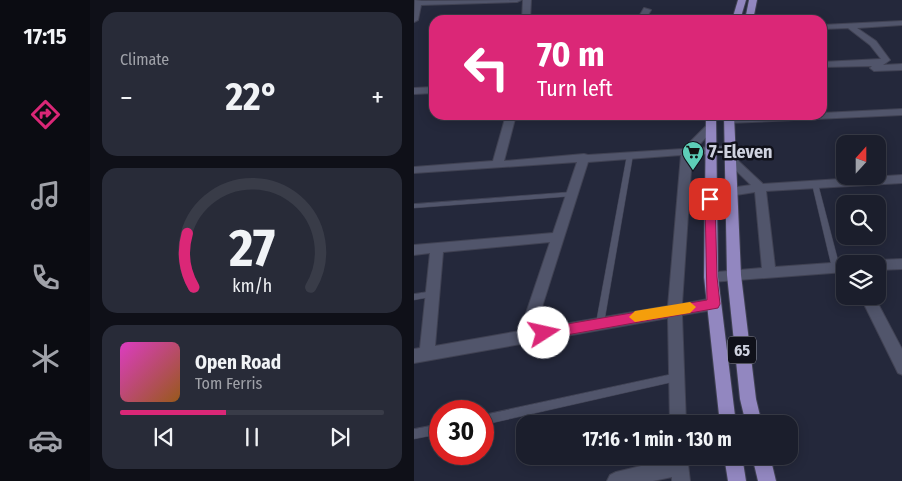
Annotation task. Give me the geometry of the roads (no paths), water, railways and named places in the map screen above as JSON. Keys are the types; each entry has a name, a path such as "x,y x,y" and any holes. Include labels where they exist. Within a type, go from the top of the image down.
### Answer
{"main road":[{"path":"738,15 742,0"},
{"path":"750,15 753,0"},
{"name":"65","path":"711,120 711,277 727,415"},
{"name":"65","path":"729,120 734,275 748,399 752,415"},
{"path":"734,465 737,481"},
{"path":"763,465 767,481"}],"street":[{"path":"414,20 418,2 518,0"},
{"path":"526,15 527,0"},
{"path":"644,15 647,10"},
{"path":"827,28 902,22"},
{"path":"827,65 881,63 886,60 873,44 850,26"},
{"path":"827,70 902,67"},
{"path":"414,91 429,90"},
{"path":"827,114 902,112"},
{"path":"498,164 510,120"},
{"path":"678,415 676,310 687,151 710,128"},
{"path":"414,170 710,149 729,154 760,188 769,273"},
{"path":"525,337 584,158"},
{"path":"730,192 760,188 902,179"},
{"path":"414,250 558,238"},
{"path":"437,248 433,294 421,355 713,304"},
{"path":"886,265 902,264"},
{"path":"711,277 836,268"},
{"path":"872,305 902,368"},
{"path":"616,481 679,468"}],"lane":[{"path":"600,323 630,154"},
{"path":"815,184 837,255"},
{"path":"414,206 572,194"},
{"path":"414,297 433,294"},
{"path":"494,418 677,377"},
{"path":"414,434 429,431"}],"place":[{"name":"7-Eleven","path":"693,171"}]}
